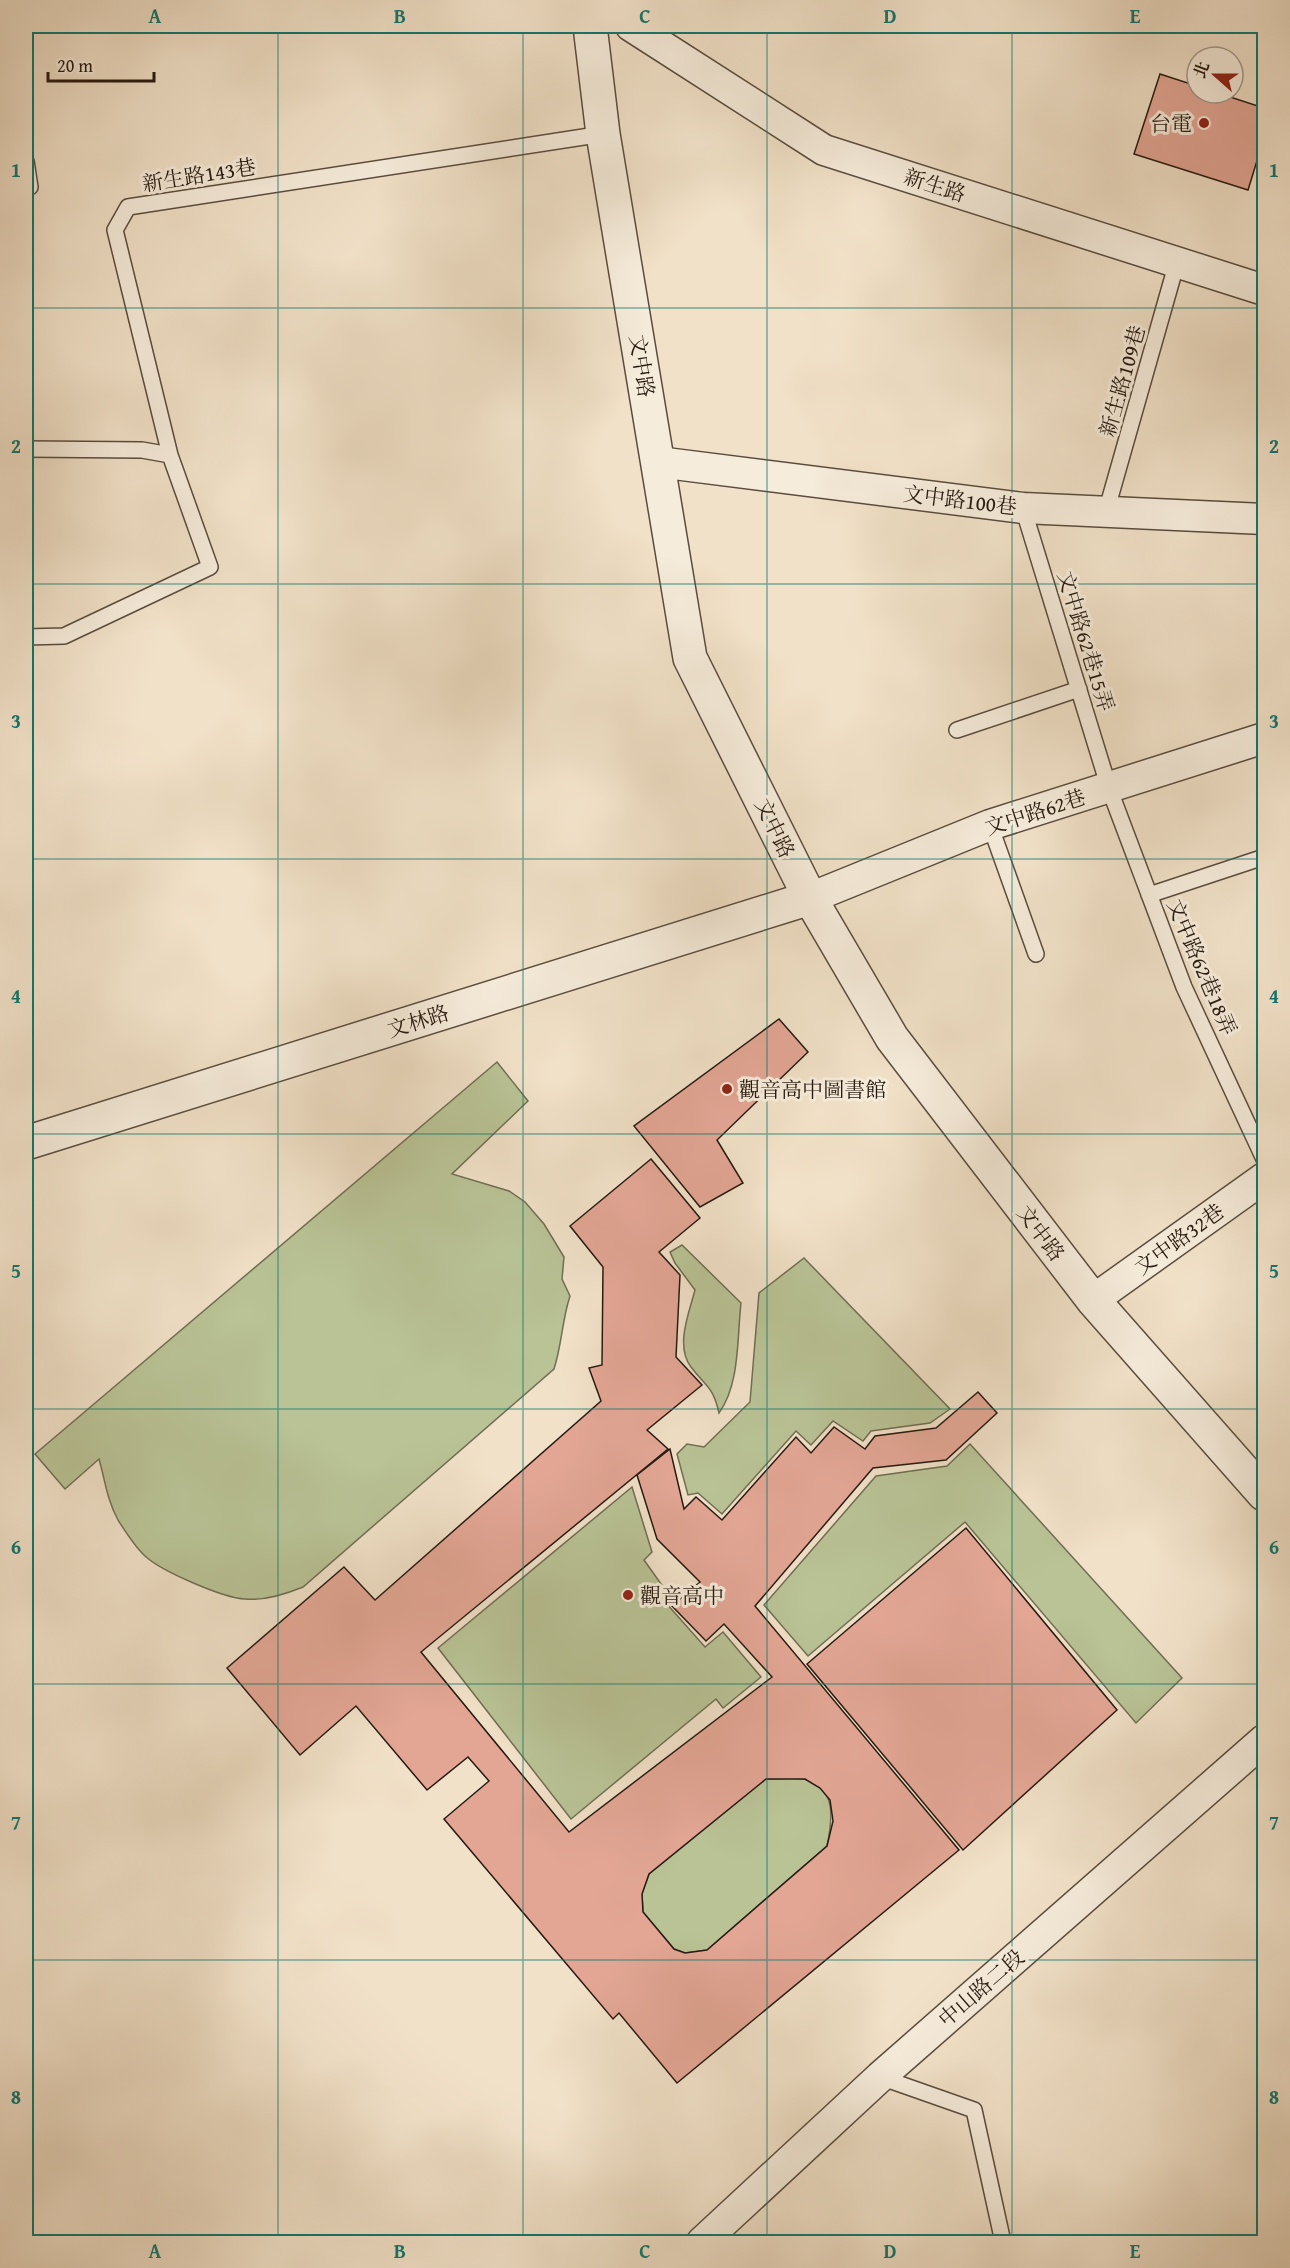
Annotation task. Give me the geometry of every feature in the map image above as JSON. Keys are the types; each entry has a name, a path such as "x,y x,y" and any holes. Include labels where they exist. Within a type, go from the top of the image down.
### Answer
{"street":[{"name":"文中路","path":"590,26 603,134 690,658 810,898 892,1038 1093,1300 1264,1494"},
{"name":"新生路","path":"631,26 824,150 1264,290"},
{"name":"文中路100巷","path":"658,462 1023,508 1264,519"},
{"name":"文中路62巷","path":"810,898 990,825 1264,738"},
{"name":"文林路","path":"26,1143 810,898"},
{"name":"文中路32巷","path":"1093,1300 1264,1178"},
{"name":"中山路二段","path":"702,2242 880,2077 1264,1740"}],"lane":[{"name":"新生路143巷","path":"170,455 115,230 128,207 603,134"},
{"path":"26,161 30,187 26,188"},
{"name":"新生路109巷","path":"1106,512 1177,262"},
{"path":"26,448 142,450 170,455 210,567 64,636 26,637"},
{"name":"文中路62巷15弄","path":"1023,508 1109,788"},
{"path":"957,730 1079,689"},
{"name":"文中路62巷18弄","path":"1109,788 1184,987 1264,1159"},
{"path":"990,825 1036,954"},
{"path":"1149,895 1264,857"},
{"path":"880,2077 974,2109 1003,2242"}],"green space":[{"path":"497,1062 528,1101 452,1174 509,1191 525,1202 544,1224 564,1257 562,1279 570,1296 554,1369 303,1587 275,1596 252,1599 222,1594 178,1576 145,1556 130,1539 114,1512 99,1459 65,1489 35,1454"},
{"path":"682,1245 741,1303 734,1375 726,1401 719,1413 708,1387 686,1359 685,1329 695,1290 675,1263 670,1252"},
{"path":"804,1258 950,1409 930,1423 871,1431 863,1441 833,1421 811,1445 796,1431 722,1514 698,1493 688,1495 677,1454 687,1444 704,1447 750,1402 759,1293"},
{"path":"970,1444 1182,1678 1136,1723 965,1522 808,1656 764,1605 876,1476 947,1466"},
{"path":"632,1487 652,1552 644,1560 671,1598 666,1603 705,1647 723,1632 761,1677 723,1708 716,1699 571,1819 438,1648"},
{"path":"766,1779 804,1779 823,1789 828,1797 831,1816 827,1846 707,1950 685,1953 674,1949 643,1912 642,1894 649,1874"}],"building":[{"name":"台電","path":"1160,74 1185,82 1185,105 1245,105 1245,102 1264,108 1264,138 1248,190 1134,154"},
{"name":"觀音高中圖書館","path":"779,1019 808,1052 717,1140 743,1183 700,1207 634,1126"},
{"path":"651,1159 700,1218 659,1252 680,1275 676,1357 702,1385 647,1430 668,1449 421,1652 569,1832 772,1677 724,1624 706,1641 672,1606 700,1582 657,1539 637,1475 670,1449 684,1509 696,1497 722,1520 796,1437 811,1453 834,1427 865,1449 875,1436 936,1428 978,1392 997,1413 946,1460 873,1468 755,1606 959,1850 677,2083 619,2013 613,2019 444,1819 489,1781 468,1757 427,1790 356,1706 300,1755 227,1668 344,1567 375,1600 601,1401 589,1368 602,1365 603,1267 570,1226","holes":["766,1779 805,1779 820,1788 830,1800 833,1821 827,1846 707,1950 685,1953 674,1949 643,1912 642,1894 649,1874"]},
{"path":"966,1528 1117,1710 963,1850 807,1664"}],"place":[{"name":"台電","path":"1204,123"},
{"name":"觀音高中圖書館","path":"727,1089"},
{"name":"觀音高中","path":"628,1595"}]}
